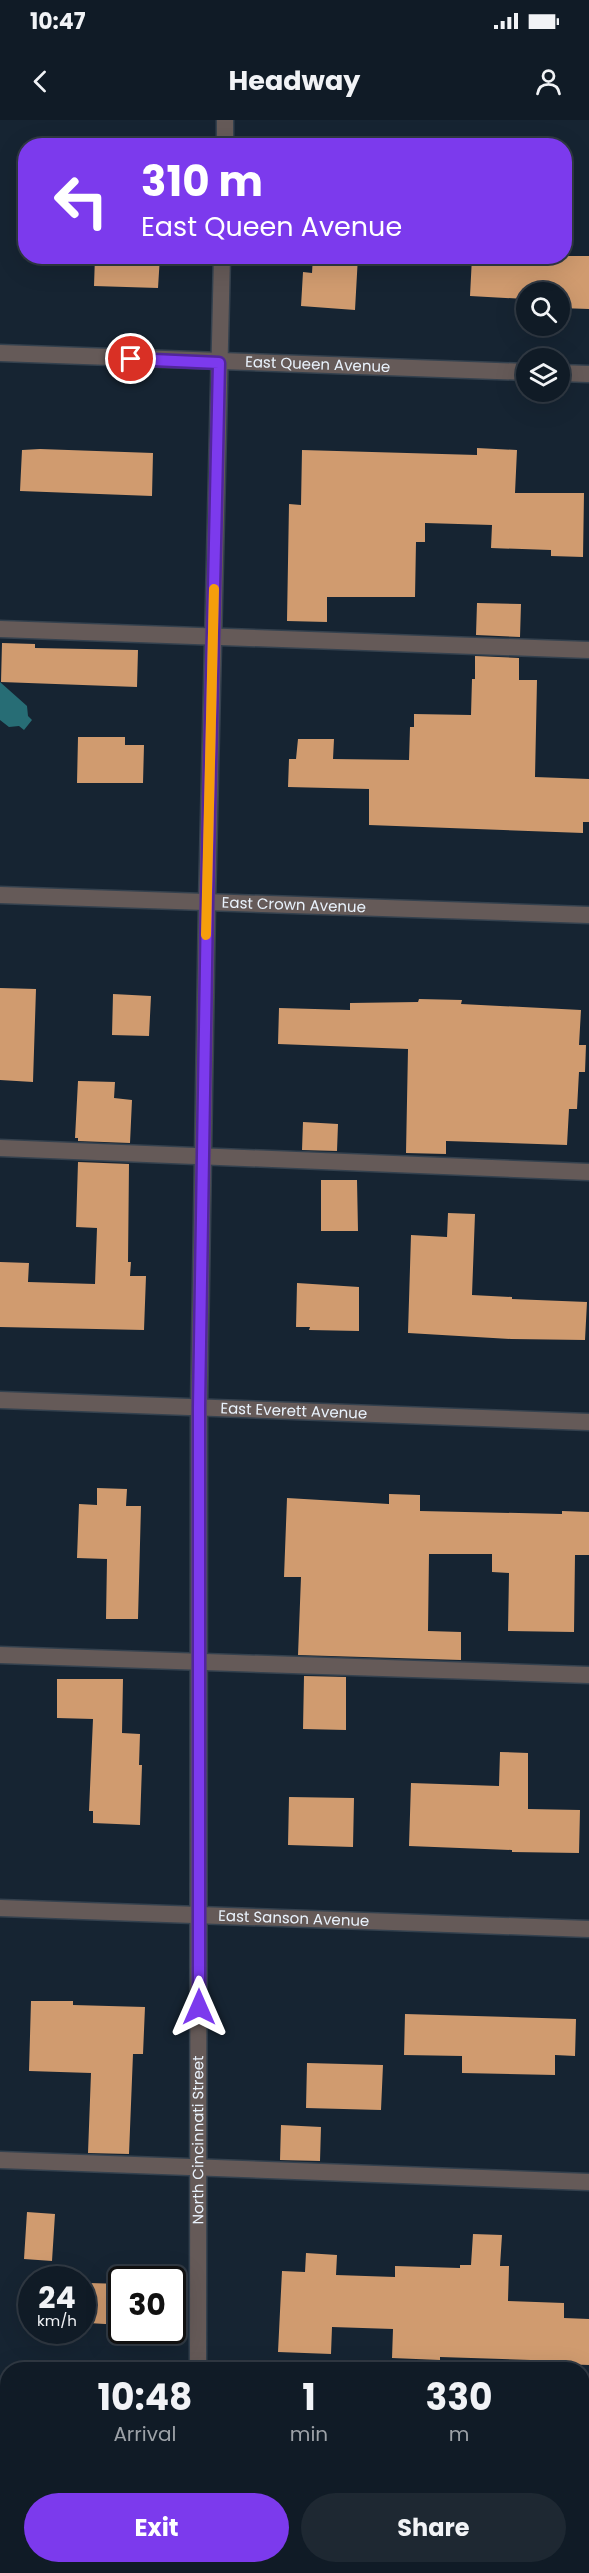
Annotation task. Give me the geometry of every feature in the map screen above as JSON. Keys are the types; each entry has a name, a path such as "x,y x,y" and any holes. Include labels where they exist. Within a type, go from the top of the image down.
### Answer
{"street":[{"path":"225,120 225,138"},
{"name":"North Cincinnati Street","path":"198,2362 199,1407 207,903 222,264"},
{"name":"East Queen Avenue","path":"0,354 516,372"},
{"path":"570,373 589,374"},
{"path":"0,629 589,650"},
{"name":"East Crown Avenue","path":"0,896 589,915"},
{"path":"0,1148 589,1172"},
{"name":"East Everett Avenue","path":"0,1400 589,1422"},
{"path":"0,1655 589,1675"},
{"name":"East Sanson Avenue","path":"0,1908 589,1929"},
{"path":"0,2160 589,2182"}],"shaded area":[{"path":"0,682 27,706 28,716 32,720 24,730 19,726 9,727 0,720"}],"building":[{"path":"572,256 589,256 589,309 570,308 570,282 516,282 516,298 470,296 472,264 572,264"},
{"path":"95,264 160,264 158,288 94,286"},
{"path":"313,264 358,264 355,310 301,306 303,272 312,273"},
{"path":"477,448 517,450 515,493 584,493 583,557 551,556 551,550 491,548 492,525 425,523 425,542 416,542 415,597 327,597 327,622 287,621 289,504 301,505 302,450 477,455"},
{"path":"22,450 153,453 152,496 20,491"},
{"path":"477,603 521,604 520,637 476,635"},
{"path":"2,643 35,644 35,648 138,650 137,687 1,682"},
{"path":"475,656 519,658 519,680 537,680 535,777 589,779 589,822 583,822 583,833 369,825 369,789 288,787 289,759 296,759 298,739 334,739 333,759 409,760 410,727 414,727 414,714 471,715"},
{"path":"78,737 125,737 125,745 144,745 143,783 77,783"},
{"path":"0,988 36,989 33,1082 0,1080"},
{"path":"113,994 151,996 149,1036 112,1035"},
{"path":"419,999 462,1000 461,1004 581,1010 579,1045 586,1045 585,1072 579,1072 577,1109 569,1109 567,1145 446,1141 446,1154 406,1153 408,1049 278,1044 279,1008 350,1010 350,1003 418,1002"},
{"path":"78,1081 115,1082 114,1098 132,1100 130,1143 78,1141 78,1138 75,1138"},
{"path":"303,1122 338,1124 337,1151 302,1150"},
{"path":"78,1162 129,1164 128,1262 131,1262 130,1276 146,1276 144,1330 0,1327 0,1262 29,1263 28,1282 95,1284 97,1228 76,1227"},
{"path":"321,1180 357,1180 358,1231 321,1231"},
{"path":"448,1213 475,1214 472,1295 587,1302 585,1340 511,1339 408,1333 411,1235 447,1237"},
{"path":"297,1283 359,1287 359,1331 309,1330 310,1327 296,1327"},
{"path":"97,1488 127,1489 126,1506 141,1506 138,1619 106,1619 107,1559 77,1558 79,1504 97,1505"},
{"path":"389,1494 420,1495 420,1511 562,1514 562,1511 589,1512 589,1555 575,1555 574,1632 508,1631 509,1573 492,1572 492,1554 429,1554 428,1631 461,1632 461,1660 298,1655 301,1577 284,1577 287,1498 389,1504"},
{"path":"304,1676 346,1677 346,1730 303,1729"},
{"path":"57,1679 123,1679 122,1733 140,1734 139,1765 142,1765 140,1825 93,1823 93,1811 89,1811 93,1719 57,1718"},
{"path":"500,1752 528,1753 528,1809 580,1810 579,1853 409,1846 411,1783 499,1786"},
{"path":"289,1797 354,1798 353,1847 288,1845"},
{"path":"31,2001 73,2001 73,2005 145,2007 143,2054 133,2054 129,2154 88,2153 91,2073 29,2071"},
{"path":"405,2014 576,2019 575,2056 555,2055 555,2075 462,2073 462,2056 404,2055"},
{"path":"307,2063 383,2065 381,2110 306,2108"},
{"path":"281,2125 321,2127 320,2161 280,2160"},
{"path":"27,2212 55,2214 52,2261 24,2259"},
{"path":"473,2234 502,2235 500,2266 509,2266 508,2301 564,2303 564,2318 589,2319 589,2362 531,2362 531,2360 440,2357 440,2360 392,2358 393,2329 332,2327 331,2354 278,2352 282,2271 305,2272 306,2253 337,2255 336,2275 395,2277 395,2266 460,2268 460,2265 471,2265"},
{"path":"96,2283 108,2284 108,2324 96,2323"}],"slow traffic":[{"path":"206,935 214,589"}],"route":[{"path":"131,359 219,363 199,1407 199,2007"}]}
